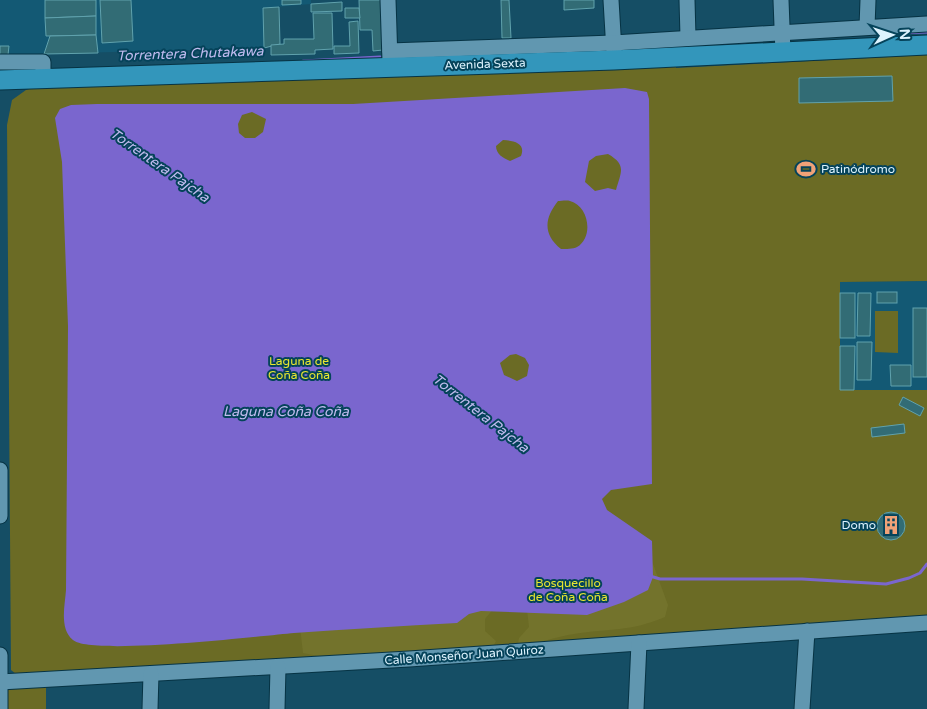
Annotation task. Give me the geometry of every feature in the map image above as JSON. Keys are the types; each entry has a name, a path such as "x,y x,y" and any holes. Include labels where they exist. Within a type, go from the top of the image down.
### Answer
{"main road":[{"name":"Avenida Sexta","path":"0,80 43,74 614,51 783,41 927,45"}],"street":[{"path":"388,0 390,59"},
{"path":"611,0 614,51"},
{"path":"687,0 688,37"},
{"path":"781,0 783,41"},
{"path":"867,27 868,0"},
{"name":"Avenida Sexta","path":"614,51 688,37 783,41 867,27 927,24"},
{"name":"Avenida Sexta","path":"0,62 43,62 43,74"},
{"path":"0,470 0,516"},
{"name":"Calle Monseñor Juan Quiroz","path":"0,682 278,667 927,623"},
{"path":"802,709 807,631"},
{"path":"636,709 639,643"},
{"path":"0,655 0,709"},
{"path":"277,709 278,667"},
{"path":"150,709 151,674"}],"shaded area":[{"path":"0,0 311,0 311,4 263,8 264,48 0,55"},
{"path":"927,281 927,390 840,390 840,282"}],"green space":[{"name":"Laguna de Coña Coña","path":"927,55 927,281 840,282 840,390 927,390 927,617 469,649 16,674 11,670 7,125 12,100 26,90 36,87 676,65 676,68"},
{"path":"875,311 898,311 898,353 875,352"},
{"name":"Bosquecillo de Coña Coña","path":"649,553 668,605 665,617 652,622 620,629 567,635 517,649 519,638 529,627 526,601 503,597 485,619 485,631 496,641 490,652 343,661 303,653 300,627"},
{"path":"46,687 46,709 6,709 6,693 8,689"}],"water":[{"name":"Laguna Coña Coña","path":"625,88 647,92 649,99 652,484 611,490 602,499 607,510 652,541 653,577 648,590 624,602 587,615 481,611 469,614 457,623 294,633 142,646 86,644 73,640 66,630 64,623 66,590 68,326 62,162 55,118 60,109 71,105 353,104","holes":["252,112 266,119 263,132 255,138 245,138 239,133 238,124 242,115","503,140 515,142 522,148 521,156 510,161 502,157 496,146","608,154 620,165 621,174 616,190 608,188 595,191 585,182 589,161 596,156","558,201 569,201 582,209 587,222 587,229 586,236 577,247 561,249 555,243 548,232 547,226 550,214","516,354 525,358 529,365 527,376 517,381 504,375 500,363 510,355"]}],"building":[{"path":"45,0 96,0 96,16 45,18"},
{"path":"100,0 131,0 133,41 102,43"},
{"path":"282,0 301,0 301,4 282,5"},
{"path":"359,0 381,0 383,50 373,51 372,30 360,30"},
{"path":"501,0 509,0 511,38 502,38"},
{"path":"564,0 594,0 594,8 564,10"},
{"path":"342,2 342,11 311,12 311,4"},
{"path":"279,7 280,44 264,48 263,8"},
{"path":"345,8 359,8 360,18 345,18"},
{"path":"313,13 332,13 333,49 315,50 315,54 271,55 271,45 284,44 284,39 314,39"},
{"path":"96,16 96,35 46,36 45,18"},
{"path":"358,21 359,53 334,54 334,46 350,46 349,22"},
{"path":"96,35 98,53 44,54 50,36"},
{"path":"0,46 9,46 8,55 0,55"},
{"path":"892,76 893,101 799,103 799,78"},
{"path":"877,292 897,292 897,303 877,303"},
{"path":"840,293 855,293 855,338 840,338"},
{"path":"858,293 871,293 870,336 857,336"},
{"path":"913,308 927,308 927,377 913,377"},
{"path":"857,342 872,342 871,380 857,380"},
{"path":"840,346 855,346 854,390 840,390"},
{"path":"890,365 911,365 911,386 891,386"},
{"path":"903,397 924,408 920,416 899,405"},
{"path":"904,424 905,433 872,437 871,428"},
{"name":"Domo","path":"891,512 901,516 905,526 901,536 891,540 881,536 877,526 881,516"}],"waterway":[{"name":"Torrentera Chutakawa","path":"895,33 927,32"},
{"name":"Torrentera Chutakawa","path":"695,46 745,43"},
{"name":"Torrentera Chutakawa","path":"624,50 683,47"},
{"name":"Torrentera Chutakawa","path":"303,61 380,57"},
{"name":"Torrentera Pajcha","path":"650,576 660,579 802,579 886,584 920,573 927,564"}],"place":[{"name":"Patinódromo","path":"806,169"},
{"name":"Domo","path":"891,525"}]}
